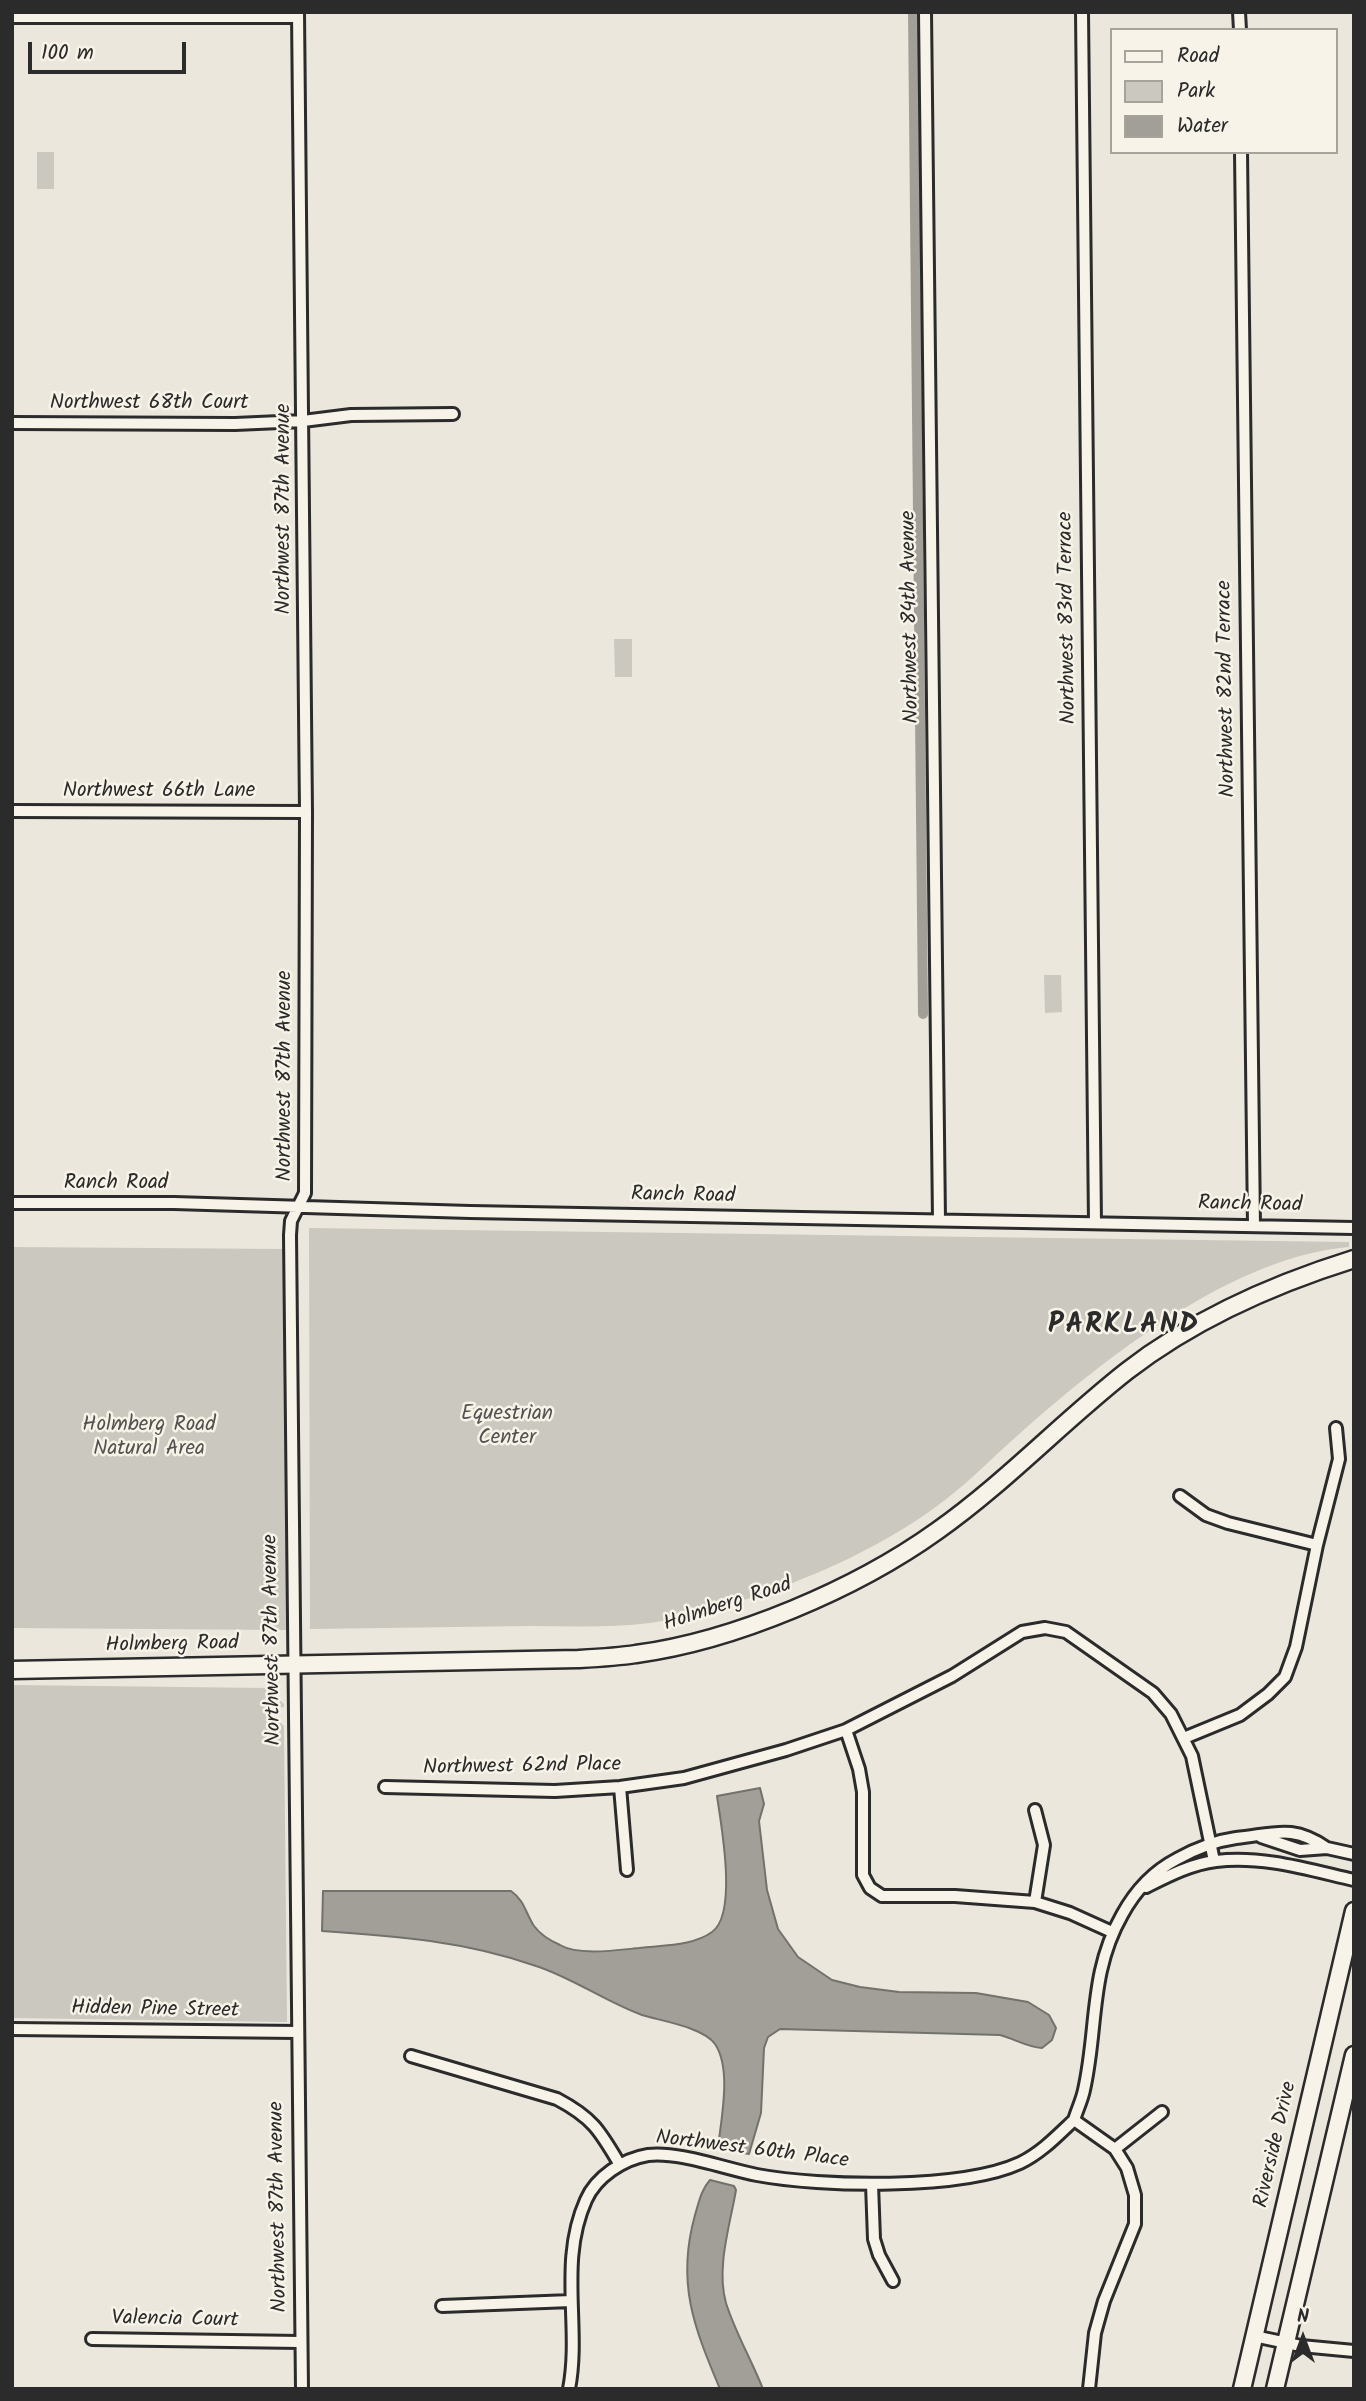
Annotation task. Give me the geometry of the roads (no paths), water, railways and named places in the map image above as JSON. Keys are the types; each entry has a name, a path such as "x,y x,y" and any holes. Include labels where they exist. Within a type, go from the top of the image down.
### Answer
{"street":[{"name":"Northwest 84th Avenue","path":"925,12 939,1220"},
{"name":"Northwest 83rd Terrace","path":"1082,12 1095,1223"},
{"path":"12,18 298,15"},
{"name":"Northwest 87th Avenue","path":"298,15 306,812 305,1193 291,1222 290,1235 302,2389"},
{"name":"Northwest 82nd Terrace","path":"1241,154 1254,1226"},
{"name":"Northwest 68th Court","path":"12,423 235,424 303,421 351,415 453,414"},
{"name":"Northwest 66th Lane","path":"12,811 306,812"},
{"name":"Ranch Road","path":"12,1203 174,1203 299,1208 1354,1227"},
{"name":"Holmberg Road","path":"12,1670 578,1659 636,1654 695,1642 760,1622 827,1595 872,1571 967,1509 1130,1369 1181,1335 1274,1287 1354,1259"},
{"path":"1214,1861 1192,1756 1184,1738 1240,1714 1268,1694 1285,1677 1296,1647 1317,1545 1339,1459 1336,1428"},
{"path":"1180,1496 1206,1515 1228,1523 1317,1545"},
{"name":"Northwest 62nd Place","path":"385,1787 555,1791 620,1787 684,1778 786,1751 846,1730 952,1676 1021,1632 1045,1628 1066,1632 1153,1693 1171,1714 1184,1738"},
{"path":"846,1730 859,1769 863,1793 863,1875 870,1888 883,1896 955,1896 1035,1902 1070,1913 1112,1933"},
{"path":"620,1787 627,1870"},
{"path":"1035,1810 1044,1845 1035,1902"},
{"path":"1089,2389 1094,2336 1104,2301 1135,2224 1135,2195 1127,2168 1115,2149 1074,2120 1084,2092 1103,1954 1112,1933 1134,1893 1163,1866 1211,1842 1280,1831 1312,1838 1327,1848"},
{"path":"1259,1836 1300,1850 1327,1848 1354,1854"},
{"path":"1275,1864 1279,1843"},
{"path":"1134,1893 1171,1874 1214,1861 1275,1864 1354,1880"},
{"name":"Riverside Drive","path":"1242,2389 1354,1911"},
{"name":"Hidden Pine Street","path":"12,2029 298,2032"},
{"path":"1275,2389 1354,2055"},
{"path":"411,2056 557,2099 578,2110 598,2128 620,2165 601,2178 587,2197 573,2243 570,2301 572,2374 569,2389"},
{"path":"1115,2149 1162,2112"},
{"name":"Northwest 60th Place","path":"620,2165 646,2155 665,2155 760,2176 872,2184 946,2179 1019,2163 1047,2146 1074,2120"},
{"path":"872,2184 874,2239 879,2255 894,2281"},
{"path":"442,2306 570,2301"},
{"path":"1254,2336 1285,2343 1354,2351"},
{"name":"Valencia Court","path":"92,2339 300,2342"}],"water":[{"path":"760,1788 764,1804 759,1821 767,1890 778,1929 798,1957 832,1980 860,1987 899,1992 976,1993 1028,2002 1049,2015 1056,2028 1052,2040 1042,2048 1000,2035 780,2029 768,2037 764,2048 761,2113 749,2154 718,2148 724,2094 723,2067 715,2044 701,2033 615,2004 550,1971 483,1951 430,1941 322,1931 323,1891 511,1891 522,1903 536,1929 568,1948 610,1951 696,1940 712,1932 720,1922 724,1907 726,1868 717,1796"},
{"path":"710,2180 734,2186 736,2190 723,2261 723,2290 734,2325 763,2389 720,2389 696,2325 688,2284 687,2262 695,2215 702,2192"}],"waterway":[{"path":"913,12 923,1014"}],"district":[{"name":"PARKLAND","path":"1124,1327"}],"park label":[{"name":"Equestrian Center","path":"507,1427"},
{"name":"Holmberg Road Natural Area","path":"149,1438"}]}
